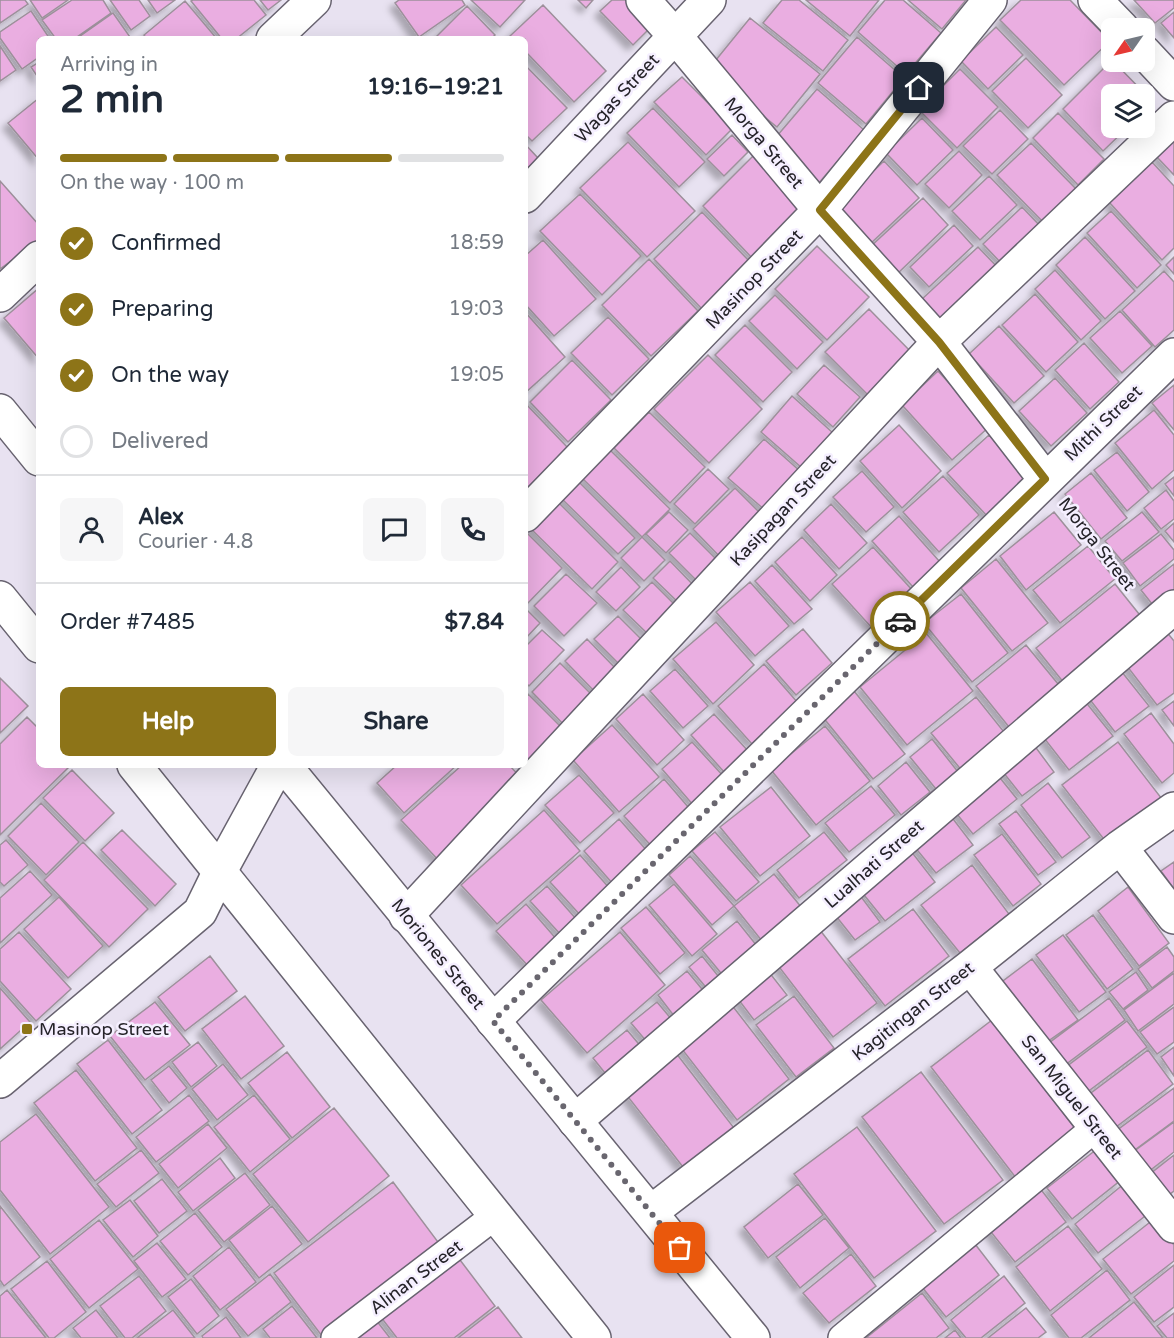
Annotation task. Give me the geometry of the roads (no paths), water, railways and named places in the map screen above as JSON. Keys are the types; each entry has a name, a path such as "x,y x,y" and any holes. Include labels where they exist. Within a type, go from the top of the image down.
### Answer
{"street":[{"path":"276,36 314,0"},
{"name":"Morga Street","path":"643,0 820,210 939,342 1045,479"},
{"name":"Wagas Street","path":"528,193 709,0"},
{"name":"Masinop Street","path":"528,513 820,210 990,0"},
{"path":"1095,0 1112,18"},
{"path":"1155,64 1174,84"},
{"name":"Kasipagan Street","path":"406,916 939,342 1174,117"},
{"path":"0,295 36,261"},
{"name":"Mithi Street","path":"493,1021 1174,355"},
{"path":"0,411 36,455"},
{"path":"0,598 36,642"},
{"name":"Lualhati Street","path":"575,1121 1166,614"},
{"path":"136,768 594,1338"},
{"path":"0,1081 200,912 277,768"},
{"name":"Moriones Street","path":"286,768 753,1338"},
{"name":"Kagitingan Street","path":"651,1212 970,967 1120,848 1174,809"},
{"path":"1120,848 1174,917"},
{"name":"San Miguel Street","path":"970,967 1174,1226"}],"lane":[{"path":"842,1338 1095,1128"},
{"name":"Alinan Street","path":"335,1338 496,1215"}],"place":[{"name":"Masinop Street","path":"27,1029"}]}
